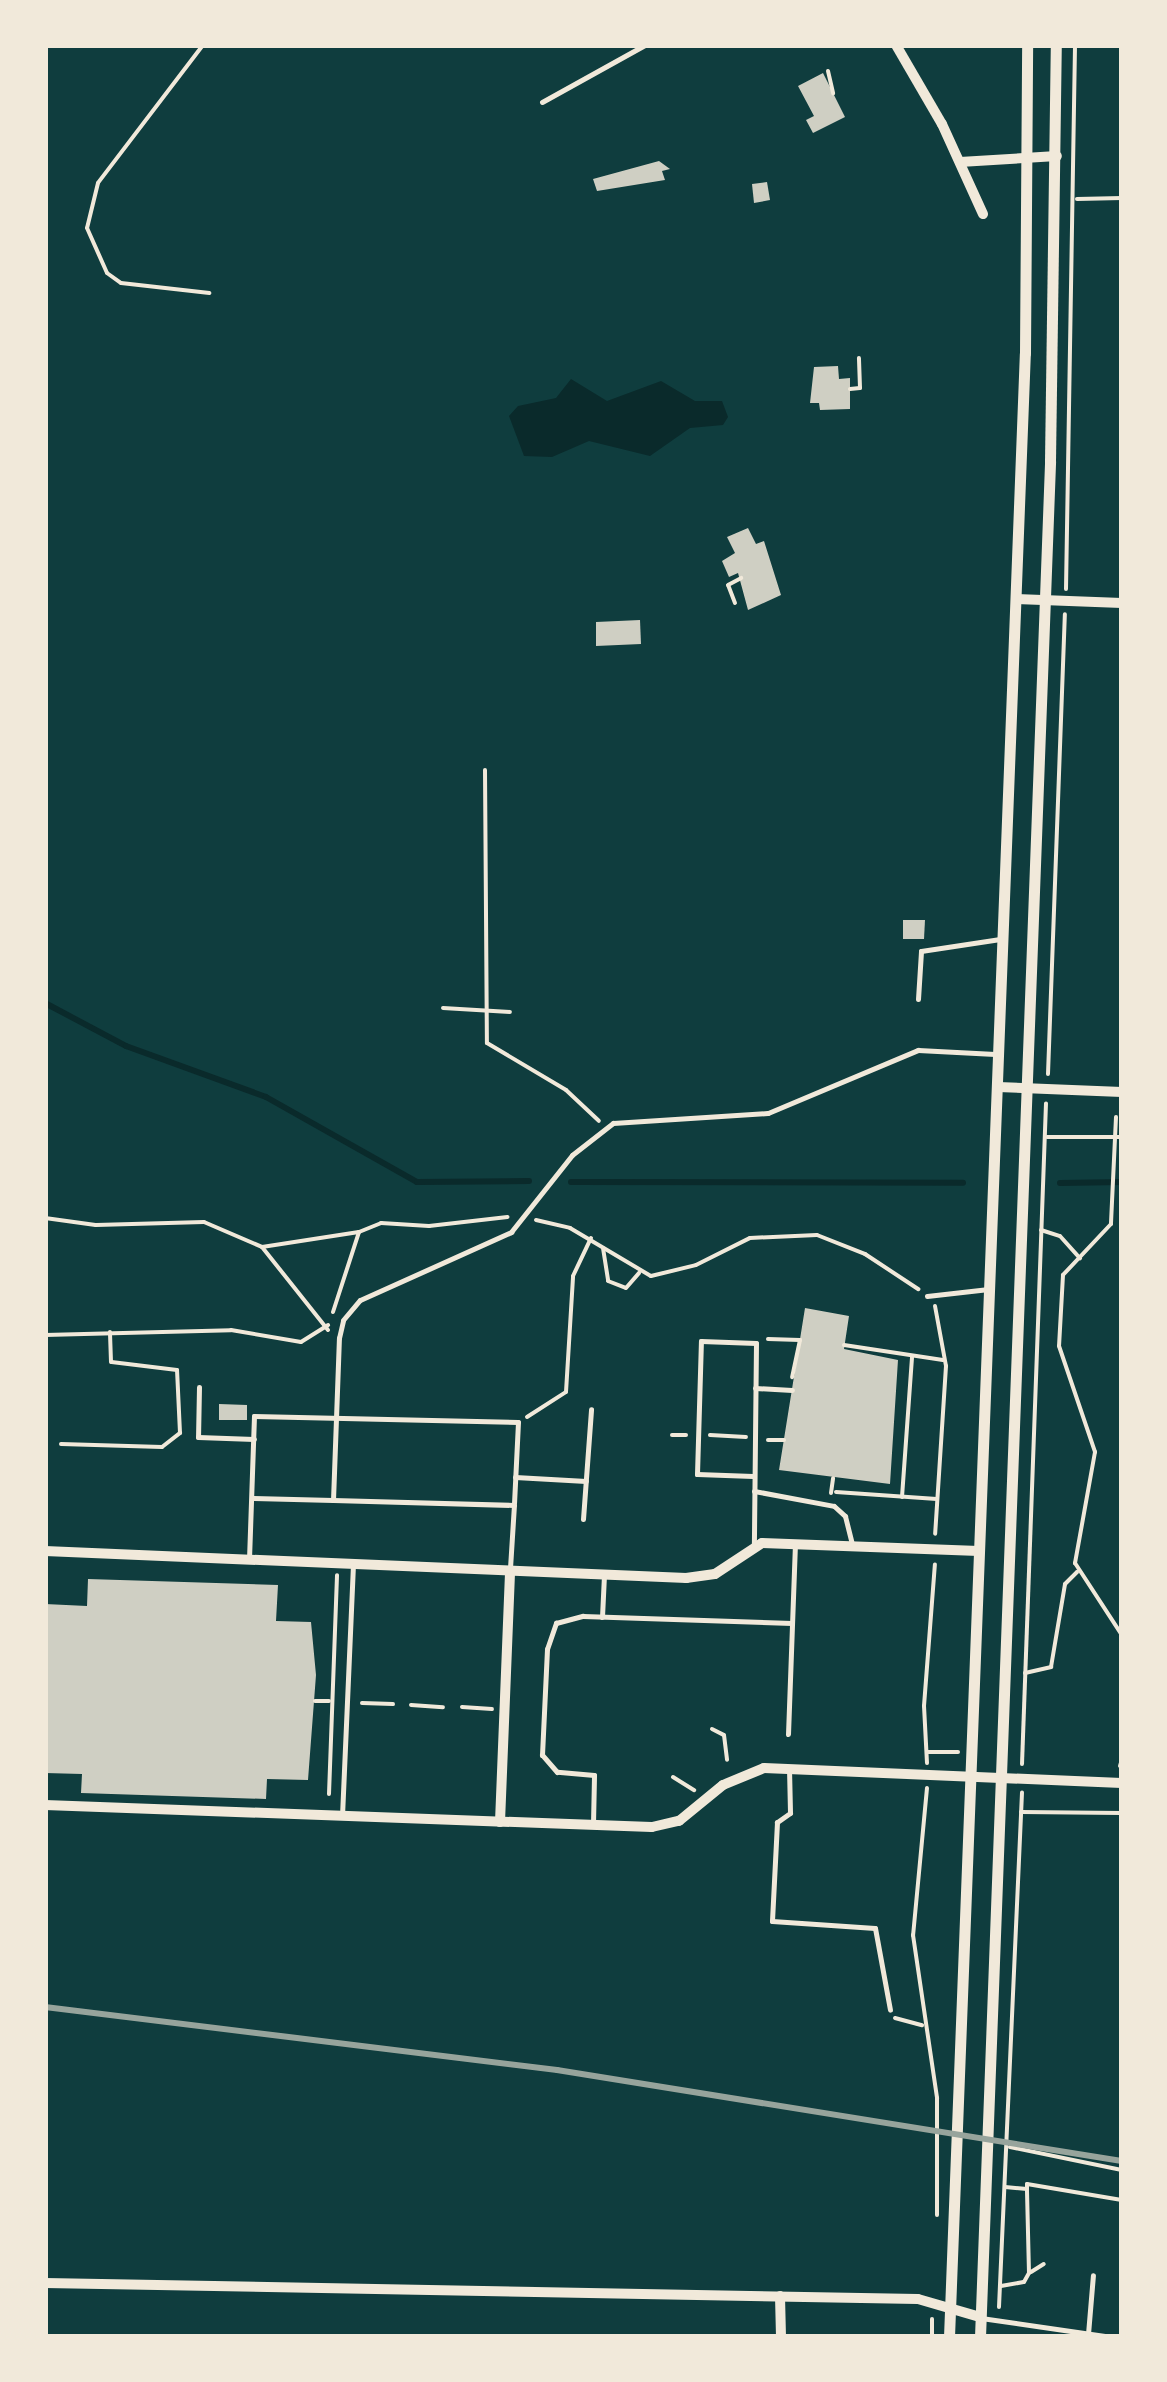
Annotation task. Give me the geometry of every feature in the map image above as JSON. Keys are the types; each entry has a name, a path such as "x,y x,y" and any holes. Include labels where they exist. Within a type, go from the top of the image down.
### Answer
{"street":[{"path":"896,45 960,162 983,214"},
{"path":"949,2337 1016,600 1029,156 1027,45"},
{"path":"980,2337 1044,601 1057,156 1056,45"},
{"path":"960,162 1057,156"},
{"path":"1016,600 1122,603"},
{"path":"998,1087 1122,1092"},
{"path":"45,1551 706,1577 754,1546 795,1543 979,1551"},
{"path":"500,1822 510,1571"},
{"path":"45,1805 670,1825 748,1770 789,1768 1122,1783"},
{"path":"45,2283 918,2298 980,2317"},
{"path":"780,2296 780,2337"}],"lane":[{"path":"542,102 645,45"},
{"path":"918,999 922,951 1003,939"},
{"path":"333,1500 338,1338 343,1320 360,1300 511,1232 572,1156 605,1128 640,1116 786,1108 918,1050 998,1054"},
{"path":"927,1296 992,1288"},
{"path":"753,1476 697,1474 701,1341 756,1343 754,1546"},
{"path":"199,1387 198,1437 254,1439"},
{"path":"756,1388 792,1390"},
{"path":"583,1519 591,1409"},
{"path":"249,1562 254,1416 518,1422 510,1571"},
{"path":"515,1477 586,1481"},
{"path":"753,1491 834,1506 845,1516 852,1545"},
{"path":"252,1498 514,1504"},
{"path":"788,1734 795,1543"},
{"path":"342,1816 353,1566"},
{"path":"602,1617 604,1575"},
{"path":"593,1825 594,1774 557,1772 542,1755 546,1665 556,1623 602,1617 792,1623"},
{"path":"789,1768 790,1813 777,1822 772,1921 875,1928 890,2010"},
{"path":"1088,2336 1094,2275"},
{"path":"980,2317 1112,2337"}],"path":[{"path":"203,45 98,182 87,228 106,274 121,282 210,294"},
{"path":"1066,581 1076,200 1075,45"},
{"path":"828,71 833,93"},
{"path":"1076,200 1122,198"},
{"path":"850,389 860,388 860,358"},
{"path":"734,603 728,585 740,578"},
{"path":"1048,1070 1064,618"},
{"path":"485,770 487,1012 492,1050 566,1090 605,1128"},
{"path":"443,1008 510,1012"},
{"path":"1022,1763 1046,1114"},
{"path":"1025,1673 1051,1667 1066,1584 1077,1572 1095,1452 1059,1346 1062,1275 1111,1224 1112,1176 1119,1137 1116,1117"},
{"path":"1045,1137 1119,1137"},
{"path":"262,1247 359,1232 381,1222 430,1226 506,1217"},
{"path":"45,1218 96,1225 204,1222 262,1247 326,1328"},
{"path":"543,1221 591,1238 639,1273 672,1273 750,1238 799,1232 850,1246 927,1296 942,1324 946,1360 935,1537"},
{"path":"1041,1230 1060,1236 1080,1258"},
{"path":"45,1334 231,1330 302,1342 326,1328 359,1232"},
{"path":"518,1422 566,1392 573,1276 591,1238"},
{"path":"602,1248 604,1273 615,1286 614,1294"},
{"path":"615,1286 633,1285 639,1273"},
{"path":"62,1444 162,1447 180,1433 177,1370 111,1362 110,1332"},
{"path":"767,1339 800,1340 794,1377 780,1376"},
{"path":"844,1346 946,1360"},
{"path":"902,1496 912,1357"},
{"path":"672,1435 688,1435"},
{"path":"708,1435 744,1436"},
{"path":"765,1458 765,1440 784,1440"},
{"path":"831,1492 833,1478"},
{"path":"818,1491 937,1499"},
{"path":"927,1762 924,1716 934,1560"},
{"path":"1077,1572 1122,1635"},
{"path":"330,1796 328,1702 336,1584"},
{"path":"315,1701 328,1702"},
{"path":"362,1703 393,1704"},
{"path":"411,1705 444,1706"},
{"path":"462,1707 494,1709"},
{"path":"712,1729 724,1735 727,1760"},
{"path":"928,1752 957,1752"},
{"path":"1120,1766 1122,1759"},
{"path":"673,1777 694,1790"},
{"path":"927,1794 913,1928 922,2026 937,2098 936,2232"},
{"path":"1022,1795 1001,2288 1024,2282 1029,2273 1044,2264"},
{"path":"1021,1812 1119,1812 1116,1799"},
{"path":"890,2010 907,2026 922,2026"},
{"path":"1009,2148 1122,2170"},
{"path":"1029,2273 1028,2184 1122,2200"},
{"path":"1005,2187 1027,2189"},
{"path":"932,2318 932,2337"}],"water":[{"path":"571,379 607,401 661,381 695,401 722,401 728,417 723,425 690,428 650,456 589,441 552,457 524,456 509,416 518,406 556,398"}],"building":[{"path":"823,73 845,117 813,133 806,120 814,116 798,86"},
{"path":"659,161 670,169 662,171 665,180 597,191 593,179"},
{"path":"767,182 770,200 754,203 752,184"},
{"path":"838,366 839,379 850,378 850,409 820,410 819,403 810,403 814,367"},
{"path":"748,528 756,544 764,541 781,595 748,610 738,573 729,577 722,561 735,553 727,537"},
{"path":"640,620 641,644 596,646 596,622"},
{"path":"903,920 925,920 924,939 903,939"},
{"path":"805,1308 849,1316 844,1349 898,1360 890,1484 779,1470"},
{"path":"219,1404 247,1405 247,1420 219,1420"},
{"path":"88,1579 278,1585 276,1621 311,1622 316,1675 308,1780 267,1779 266,1799 81,1793 82,1774 45,1773 45,1604 87,1606"}],"waterway":[{"path":"45,1003 126,1046 266,1097 417,1182 529,1181"},
{"path":"571,1182 963,1183"},
{"path":"1060,1183 1122,1182"}],"railway":[{"path":"45,2007 557,2070 1122,2161"}]}
